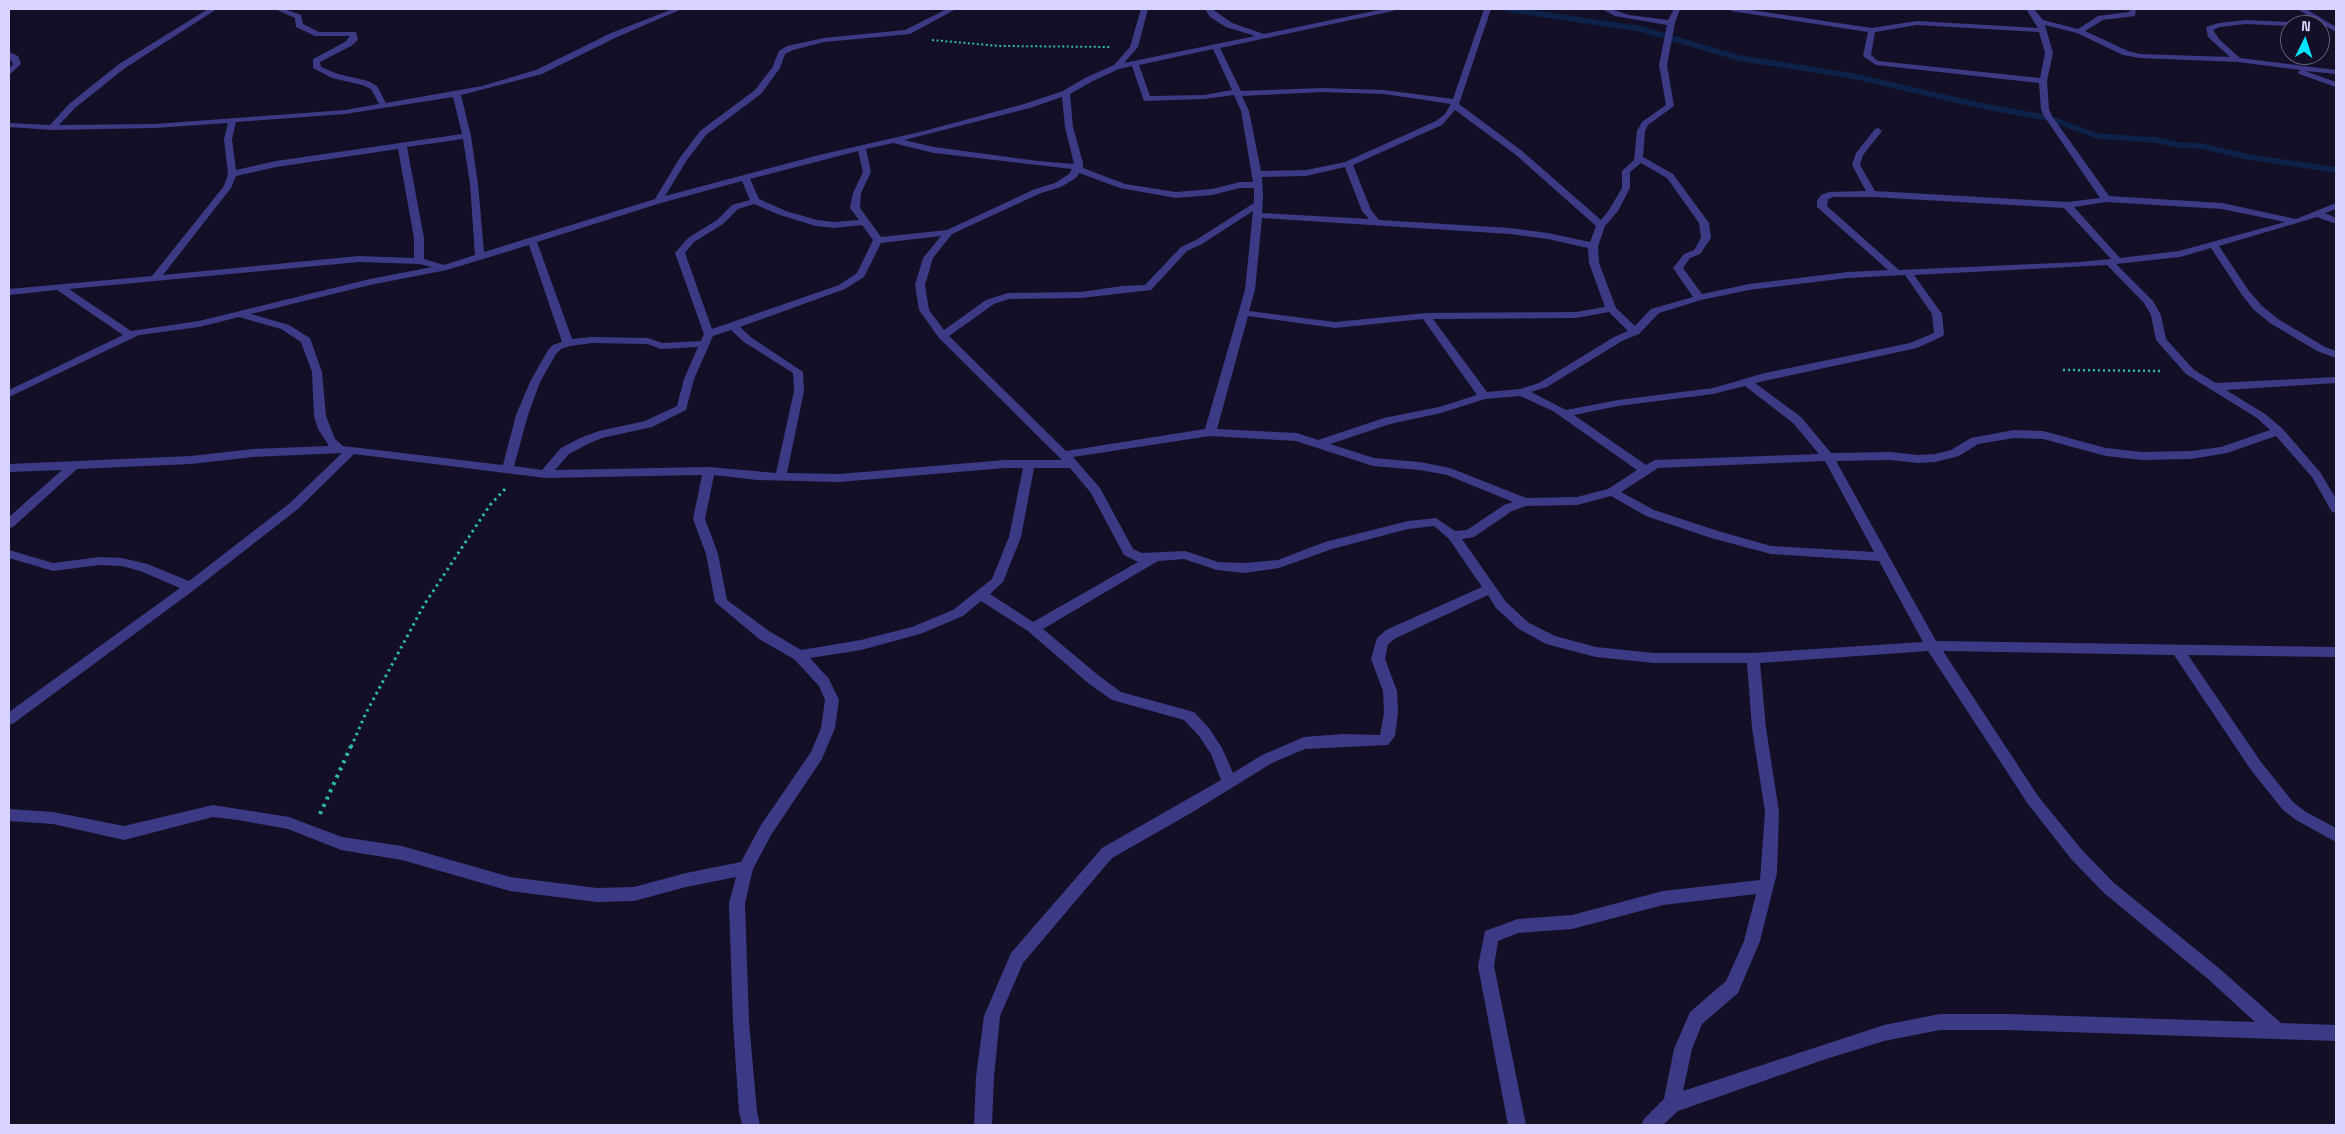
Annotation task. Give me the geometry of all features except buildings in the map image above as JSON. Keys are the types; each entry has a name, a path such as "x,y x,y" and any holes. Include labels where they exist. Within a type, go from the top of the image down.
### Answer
{"street":[{"path":"52,128 72,106 122,66 214,9"},
{"path":"278,9 298,17 300,25 318,34 353,34 355,38 348,44 316,61 317,68 335,76 365,83 374,88 384,106"},
{"path":"9,125 52,128 155,126 345,112 384,106 456,93 539,72 606,39 679,9"},
{"path":"658,201 683,159 703,133 758,92 776,68 782,53 790,48 824,40 907,32 952,9"},
{"path":"1117,67 1134,47 1144,9"},
{"path":"1208,9 1214,16 1229,25 1263,36"},
{"path":"9,394 130,335 150,330 199,324 237,313 444,268 658,201 1027,106 1066,93 1088,80 1117,67 1135,65 1393,9"},
{"path":"1256,174 1306,173 1348,164 1426,130 1448,116 1455,103 1488,9"},
{"path":"1606,9 1622,16 1671,23"},
{"path":"1635,332 1610,309 1594,263 1593,246 1601,225 1613,211 1626,188 1626,171 1636,164 1639,158 1641,132 1645,124 1670,106 1663,65 1671,23 1677,9"},
{"path":"1732,9 1872,30 1917,23 1947,26 2041,26 2079,31 2133,54 2280,64"},
{"path":"2030,9 2041,26 2049,53 2043,81 2048,116 2106,199"},
{"path":"2079,31 2101,18 2132,14 2133,9"},
{"path":"2238,60 2216,41 2211,35 2210,29 2219,25 2246,22 2280,24"},
{"path":"1872,30 1868,56 1876,62 2043,81"},
{"path":"1210,432 1250,290 1258,204 1258,185 1244,111 1216,47"},
{"path":"9,54 15,58 17,64 9,72"},
{"path":"1135,65 1147,99 1322,90 1384,92 1455,103 1519,153 1601,225"},
{"path":"2284,65 2336,85"},
{"path":"2288,65 2336,72"},
{"path":"456,93 467,136 474,184 480,256"},
{"path":"878,240 949,232 1038,191 1058,185 1073,176 1078,169 1069,127 1066,93"},
{"path":"156,277 228,186 232,174 228,139 233,120"},
{"path":"1872,194 1856,165 1859,155 1878,131"},
{"path":"232,174 276,164 467,136"},
{"path":"894,141 934,150 1078,169 1123,186 1176,195 1212,192 1240,185 1258,185"},
{"path":"402,145 419,238 420,261"},
{"path":"861,148 866,172 857,193 855,208 863,222 878,240"},
{"path":"1639,158 1670,176 1704,223 1706,238 1697,252 1687,256 1678,268 1699,298"},
{"path":"1348,164 1367,211 1376,222"},
{"path":"745,178 755,201"},
{"path":"1896,272 1822,207 1824,197 1832,194 1872,194 2067,205 2084,204 2106,199 2222,206 2298,221"},
{"path":"545,474 565,451 584,441 599,435 648,424 682,408 690,380 707,339 680,253 690,240 720,222 735,207 755,201 801,220 816,223 834,225 863,222"},
{"path":"943,336 990,302 1008,296 1080,295 1122,289 1148,288 1184,249 1199,242 1258,204"},
{"path":"2067,205 2148,301 2156,315 2161,340 2190,372 2261,416 2278,431 2316,475 2336,509"},
{"path":"1317,444 1388,421 1441,410 1484,396 1521,392 1543,384 1618,339 1635,332 1655,310 1699,298 1749,287 1848,275 2114,262 2180,254 2298,221 2336,206"},
{"path":"2319,214 2336,221"},
{"path":"1256,215 1510,231 1548,236 1593,246"},
{"path":"949,232 928,258 920,284 924,310 943,336 1068,460 1096,491 1128,552 1140,558 1185,555 1217,566 1244,568 1279,564 1329,545 1408,525 1436,522 1453,536 1501,605 1524,626 1551,640 1596,652 1654,658 1753,658 1932,646 2060,646 2336,652"},
{"path":"508,469 522,415 536,382 552,352 568,343 592,340 643,341 661,346 707,339 732,325 842,287 861,275 878,240"},
{"path":"532,241 568,343"},
{"path":"2214,245 2244,293 2258,308 2274,321 2336,355"},
{"path":"9,292 359,259 420,261 444,268"},
{"path":"1563,414 1618,403 1713,391 1765,376 1913,346 1939,334 1937,314 1907,272"},
{"path":"57,286 130,335"},
{"path":"1245,312 1335,325 1426,316 1576,315 1610,309"},
{"path":"237,313 285,327 306,340 316,372 320,416 324,430 331,441 345,450"},
{"path":"1426,316 1484,396"},
{"path":"732,325 748,340 798,372 799,391 781,476"},
{"path":"2213,387 2336,380"},
{"path":"1747,382 1797,420 1829,458 1932,646 2033,800 2077,855 2115,893 2214,974 2276,1030"},
{"path":"1521,392 1563,414 1644,469"},
{"path":"1453,536 1470,534 1508,508 1525,502 1576,501 1612,492 1630,482 1644,469 1655,464 1744,459 1891,456 1918,459 1935,458 1955,453 1975,441 2014,434 2043,435 2106,452 2142,456 2191,455 2223,450 2278,431"},
{"path":"9,468 191,460 345,450 545,474 709,471 839,478 980,466 1029,465 1068,460 1210,432 1297,437 1373,462 1420,466 1450,472 1525,502"},
{"path":"9,719 190,587 294,506 345,450"},
{"path":"9,524 74,464"},
{"path":"799,655 860,645 915,631 958,613 997,582 1014,537 1029,465"},
{"path":"709,471 699,520 712,554 721,602 764,634 799,655 824,683 832,700 828,728 817,755 766,830 746,868 737,903 737,939 748,1112 751,1125"},
{"path":"1612,492 1650,513 1715,535 1771,550 1882,557"},
{"path":"9,554 53,567 100,561 122,562 143,568 190,587"},
{"path":"1032,628 1155,558"},
{"path":"983,1125 985,1077 992,1016 1017,958 1107,853 1267,759 1304,743 1342,740 1383,741 1388,736 1391,713 1390,691 1378,660 1382,642 1391,634 1490,589"},
{"path":"981,595 1032,628 1093,679 1117,696 1189,716 1204,732 1217,752 1229,782"},
{"path":"2178,650 2256,766 2288,806 2301,816 2336,835"},
{"path":"1672,1104 1683,1049 1693,1025 1696,1018 1732,987 1752,941 1769,873 1772,812 1759,728 1753,658"},
{"path":"9,815 53,818 124,833 213,811 289,823 341,843 402,853 510,884 597,895 634,894 686,880 746,868"},
{"path":"1517,1125 1486,966 1491,936 1518,926 1572,922 1663,898 1766,886"},
{"path":"1650,1125 1672,1104 1822,1052 1884,1033 1940,1022 2336,1033"}],"path":[{"path":"907,32 940,42 965,44 1134,47"},
{"path":"2063,370 2190,372"},
{"path":"312,832 366,713 424,605 490,505 521,471"}],"waterway":[{"path":"1507,9 1641,29 1739,58 1853,76 1982,106 2049,118 2097,136 2156,140 2178,145 2201,146 2249,157 2336,170"}]}
